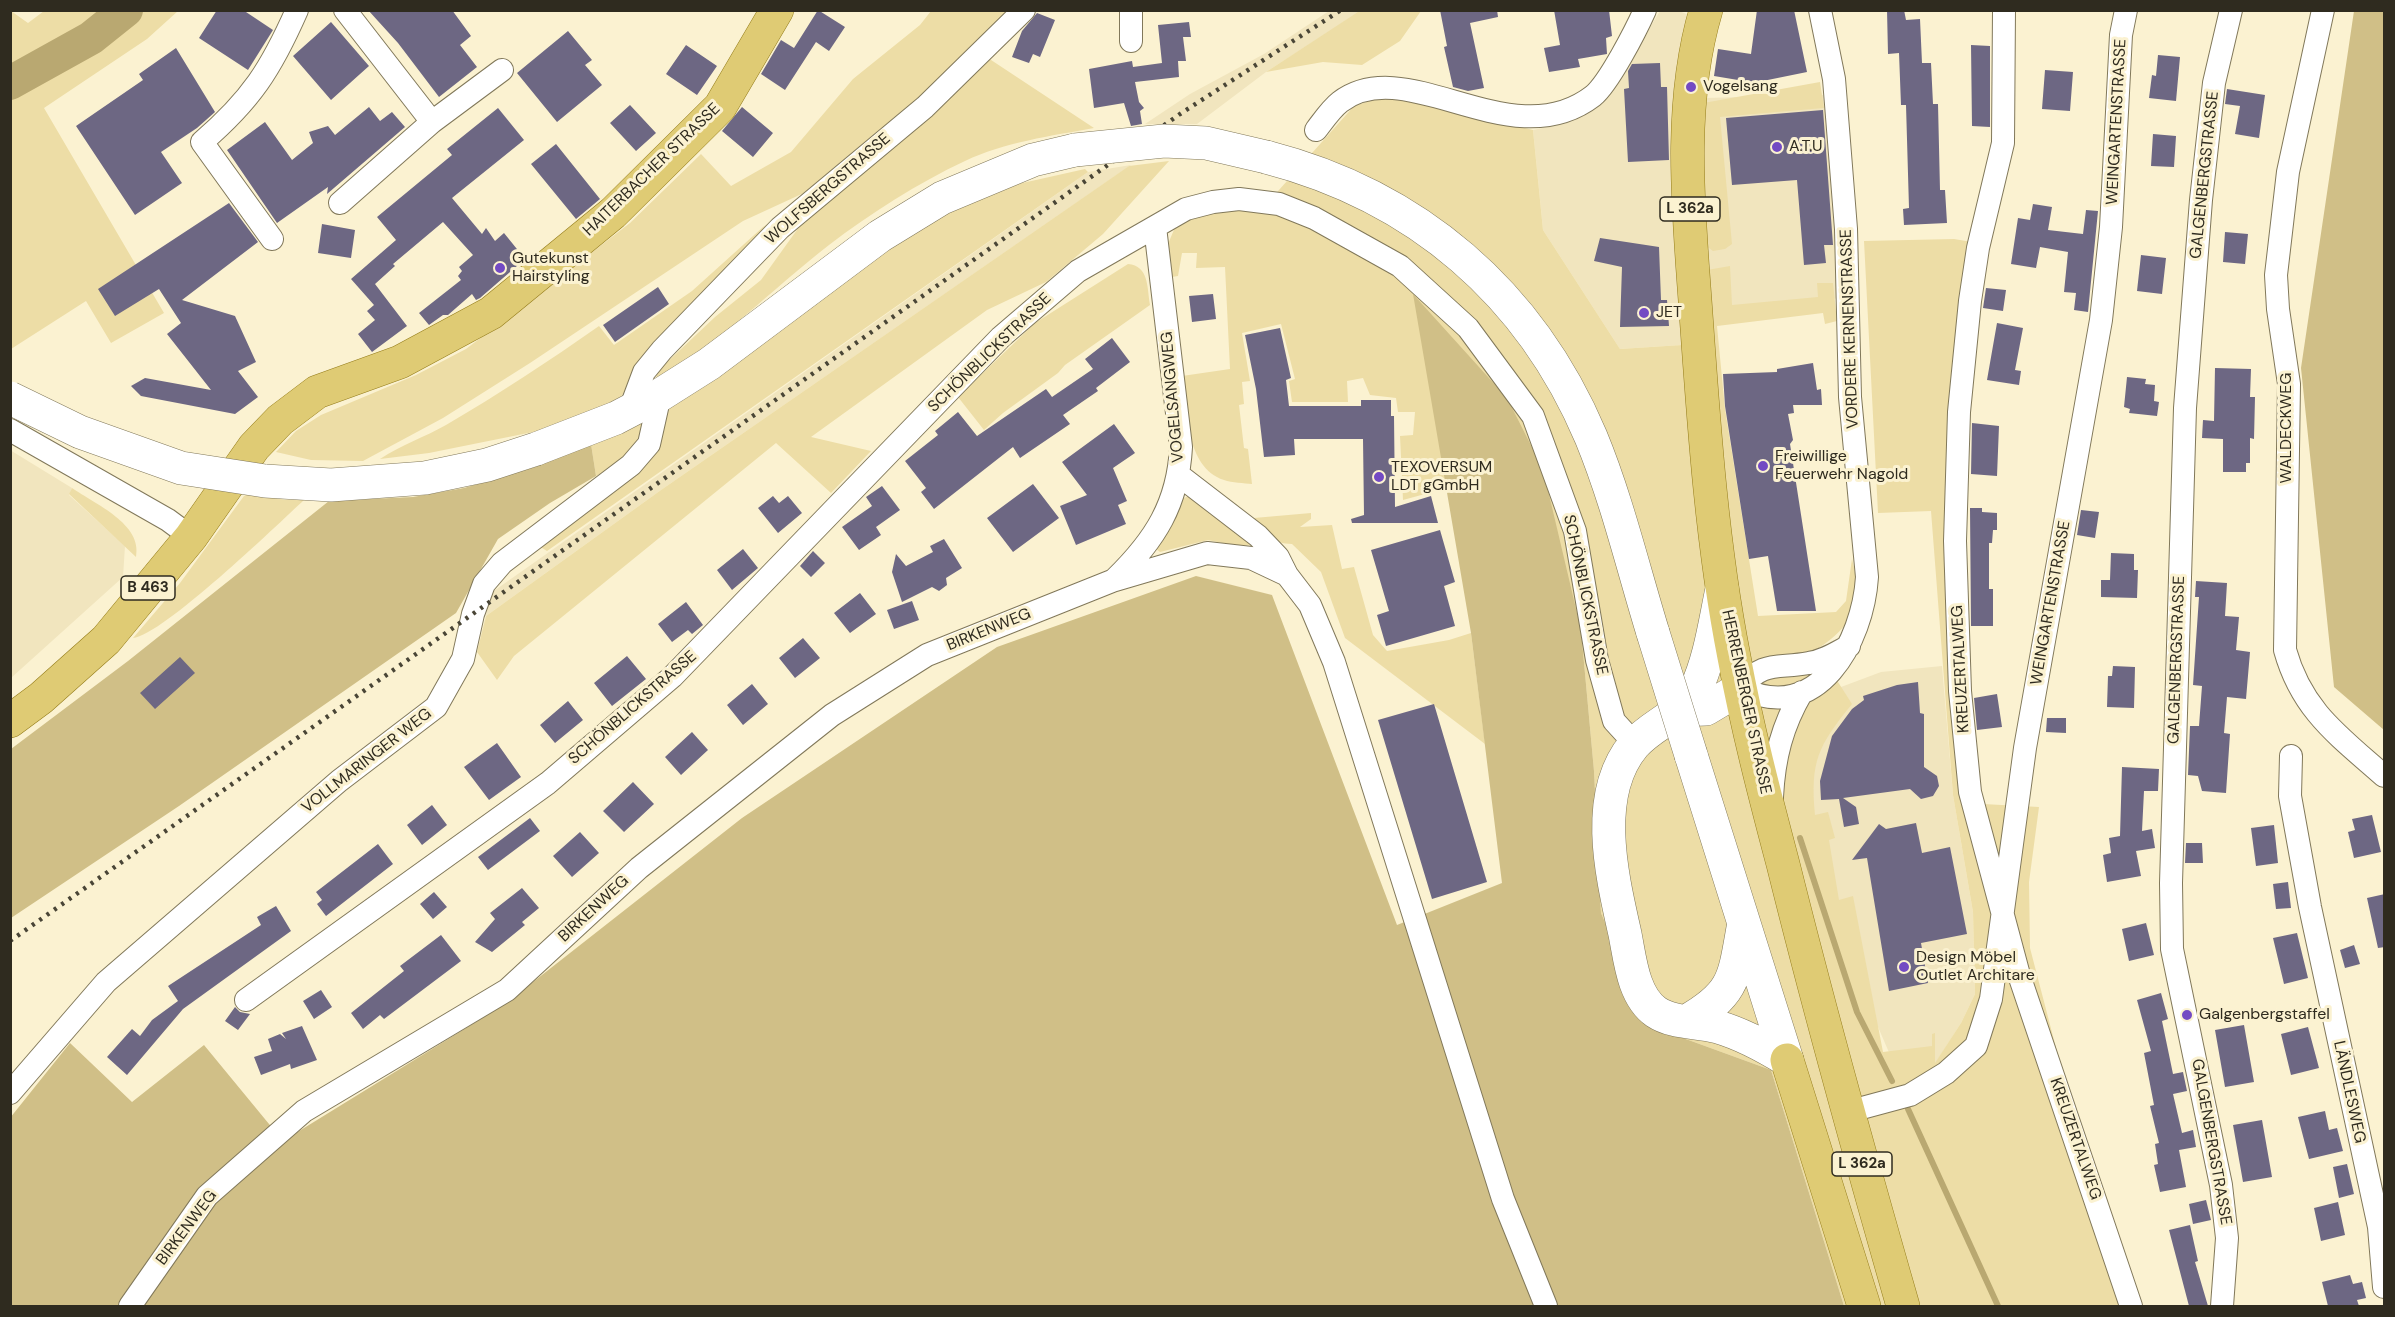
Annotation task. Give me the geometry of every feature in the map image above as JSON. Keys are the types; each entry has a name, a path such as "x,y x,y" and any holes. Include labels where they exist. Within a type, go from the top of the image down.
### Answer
{"main road":[{"name":"HAITERBACHER STRASSE","path":"10,721 41,698 106,640 191,537 254,447 280,420 317,392 400,362 491,313 613,213 720,107 777,10"},
{"name":"HERRENBERGER STRASSE","path":"1706,10 1698,38 1691,87 1688,144 1701,388 1723,584 1741,688 1772,819 1847,1112 1903,1306"},
{"path":"10,398 80,432 181,468 265,481 331,485 425,478 487,465 536,449 629,412 652,383 709,364 880,236 942,198 1033,160 1075,150 1164,141 1206,144 1307,168 1389,203 1463,256 1500,292 1530,328 1562,376 1591,438 1864,1306"},
{"path":"1723,584 1713,629 1687,701 1635,744 1612,790 1609,843 1616,894 1632,972 1642,996 1656,1012 1672,1019 1718,1027 1767,1048 1787,1060"},
{"path":"1687,701 1706,709 1741,688"},
{"path":"1687,1021 1713,1006 1726,992 1737,966 1744,923"}],"street":[{"path":"272,239 202,142 242,106 253,92 282,44 297,10"},
{"path":"345,10 432,122"},
{"name":"WOLFSBERGSTRASSE","path":"652,383 662,350 780,228 925,107 1024,10"},
{"path":"1131,10 1131,40"},
{"path":"1316,130 1339,102 1364,90 1383,88 1423,94 1488,112 1534,117 1568,110 1594,95 1645,10"},
{"name":"VORDERE KERNENSTRASSE","path":"1741,688 1756,696 1775,698 1802,692 1822,680 1838,664 1849,646 1859,626 1865,604 1868,577 1850,397 1846,229 1834,79 1820,10"},
{"name":"KREUZERTALWEG","path":"2004,10 2003,143 1978,248 1970,301 1959,412 1955,541 1960,691 1970,792 1984,851 2019,975 2131,1306"},
{"name":"WEINGARTENSTRASSE","path":"1847,1112 1910,1095 1946,1073 1976,1046 1991,999 2025,748 2101,320 2111,227 2121,35 2126,10"},
{"name":"GALGENBERGSTRASSE","path":"2222,1306 2228,1238 2221,1185 2172,949 2171,883 2186,396 2201,200 2214,83 2231,10"},
{"name":"WALDECKWEG","path":"2323,10 2288,172 2276,275 2278,309 2289,384 2285,650 2292,677 2321,719 2385,776"},
{"path":"340,203 432,122 502,70"},
{"name":"SCHÖNBLICKSTRASSE","path":"246,1000 548,783 672,677 1009,330 1078,272 1186,209 1213,202 1239,199 1279,204 1314,218 1400,266 1468,328 1533,416 1575,531 1597,660 1614,721 1635,744"},
{"name":"VOGELSANGWEG","path":"1112,581 1138,556 1161,524 1179,476 1181,447 1155,227"},
{"name":"VOLLMARINGER WEG","path":"10,1093 105,982 339,781 436,707 463,659 473,614 484,584 502,563 631,465 649,444 652,383"},
{"path":"10,430 168,520 191,537"},
{"path":"1179,476 1258,536 1278,557 1287,575 1310,605 1334,662 1503,1199 1546,1306"},
{"name":"BIRKENWEG","path":"130,1306 207,1196 304,1111 507,990 639,867 832,715 927,655 1112,581 1207,553 1251,558 1287,575"},
{"path":"1741,688 1752,674 1765,668 1826,659 1849,646"},
{"name":"VORDERE KERNENSTRASSE","path":"1772,819 1777,753 1786,719 1802,692"},
{"name":"LÄNDLESWEG","path":"2291,756 2292,807 2314,930 2379,1227 2385,1287"}],"shaded area":[{"path":"1361,10 1421,11 1400,41 1362,65 1323,62 1266,72"},
{"path":"11,11 28,23 44,11 178,11 147,39 44,108 164,313 111,343 86,301 11,349"},
{"path":"931,11 1015,11 985,56 1094,128 1028,140 980,154 912,189 861,221 829,245 703,350 658,381 656,375 662,367 715,317 761,280 817,202 806,192 743,221 443,418 363,461 311,460 276,452 296,431 321,415 416,375 466,349 630,223 701,154 731,186 791,152 853,79 920,25"},
{"path":"1329,11 1361,11 1266,72 1197,124 1145,124 1190,94 1264,54"},
{"path":"1660,11 1679,11 1689,15 1705,98 1823,95 1832,167 1839,298 1681,320 1682,345 1620,349 1543,230 1533,130 1567,123 1597,105 1620,76"},
{"path":"2354,11 2384,11 2384,730 2334,687 2301,368"},
{"path":"1820,82 1824,108 1720,117 1732,244 1725,249 1713,251 1705,245 1698,104"},
{"path":"1382,97 1409,98 1533,130 1543,230 1620,349 1682,345 1707,270 1730,266 1732,305 1818,297 1817,283 1833,283 1837,321 1825,324 1823,313 1717,326 1725,409 1758,616 1836,612 1846,601 1852,559 1856,588 1853,612 1840,631 1817,649 1852,704 1831,731 1819,755 1814,781 1815,815 1828,812 1835,838 1829,840 1839,900 1853,896 1883,1052 1932,1046 1932,1034 1935,1033 1935,1063 1961,1023 1975,994 1973,912 1953,795 1931,511 1878,513 1864,241 1954,239 1984,244 1966,423 1965,674 1983,804 2039,807 2029,882 2030,948 2060,1063 2142,1306 1844,1306 1771,1070 1650,1026 1601,913 1594,771 1581,630 1415,299 1447,488 1403,500 1400,436 1413,435 1415,412 1398,412 1396,398 1370,395 1363,378 1347,381 1348,402 1292,402 1289,381 1295,379 1281,324 1242,333 1250,381 1242,382 1244,404 1239,405 1244,448 1248,449 1252,484 1224,480 1211,473 1202,463 1190,436 1182,376 1230,369 1225,267 1196,268 1197,253 1182,253 1178,276 1172,277 1168,244 1176,225 1207,211 1262,209 1354,106"},
{"path":"1169,161 1103,234 1046,282 987,310 811,437 871,451 831,493 776,443 514,656 497,680 477,652 486,616 661,490 1129,166"},
{"path":"1131,165 661,490 486,616 491,593 1088,172"},
{"path":"1085,169 1088,172 547,551 539,546 621,487 645,465 670,408 705,386 843,279 948,212 1018,184"},
{"path":"790,210 637,371 621,397 610,406 543,430 429,453 380,459 466,413 599,326 614,345 692,291 763,227"},
{"path":"1128,264 1140,269 1146,278 1150,305 1065,365 1058,373 1003,413 984,430 958,397 1035,323"},
{"path":"1413,294 1507,398 1543,469 1581,630 1594,771 1601,913 1650,1026 1771,1070 1844,1306 11,1306 10,1118 70,1043 132,1102 204,1045 283,1141 505,1004 742,818 997,647 1196,576 1272,595 1397,925 1502,883 1471,633"},
{"path":"649,417 644,442 611,468 596,476 591,444"},
{"path":"591,444 596,476 550,503 498,539 456,613 179,806 11,918 11,749 128,661 329,501 413,497 464,488 535,467"},
{"path":"10,450 72,488 69,495 125,546 123,577 11,678"},
{"path":"72,488 104,508 125,525 136,545 136,557 69,494"},
{"path":"251,493 285,500 304,500 193,600 148,632 133,638 180,583 244,496"},
{"path":"1190,497 1252,545 1237,546 1208,540 1160,552 1156,549 1180,501"},
{"path":"1311,513 1311,519 1300,527 1332,525 1342,569 1354,567 1373,635 1387,651 1449,640 1471,633 1485,744 1345,638 1321,572 1292,544 1270,537 1254,518"},
{"path":"1942,666 1953,795 1973,912 1975,994 1961,1023 1935,1064 1894,1064 1856,976 1807,818 1802,761 1833,690 1881,672"}],"building":[{"path":"217,10 243,10 273,30 248,70 199,38"},
{"path":"368,10 452,10 471,36 460,45 477,67 439,97 398,43"},
{"path":"818,10 845,27 829,51 816,42 785,90 761,74 781,40 794,48"},
{"path":"1440,10 1497,10 1498,17 1470,23 1484,88 1468,91 1453,87 1444,47 1447,46"},
{"path":"1554,10 1609,10 1612,36 1606,38 1607,54 1578,59 1580,67 1549,72 1544,48 1560,45"},
{"path":"1757,10 1794,10 1807,72 1748,84 1744,81 1714,76 1718,49 1751,54"},
{"path":"1887,10 1904,10 1906,20 1920,19 1922,63 1931,63 1933,104 1938,104 1940,190 1945,190 1947,223 1904,225 1903,209 1909,208 1906,105 1901,105 1899,53 1888,54"},
{"path":"1037,13 1055,20 1040,57 1033,54 1029,63 1012,57 1022,31"},
{"path":"331,22 369,66 331,100 293,56"},
{"path":"1189,22 1191,37 1183,37 1186,61 1178,61 1179,77 1135,82 1139,102 1144,108 1140,111 1142,124 1131,126 1124,103 1094,108 1089,69 1132,61 1133,67 1162,63 1158,25"},
{"path":"568,31 592,60 585,65 602,85 557,122 517,73"},
{"path":"686,45 717,66 697,95 666,74"},
{"path":"1971,45 1990,46 1990,127 1972,126"},
{"path":"176,48 215,112 197,128 161,152 182,183 135,215 76,126 143,80 139,74"},
{"path":"2158,55 2180,57 2176,101 2149,98 2152,75 2156,76"},
{"path":"1660,63 1661,87 1667,87 1669,160 1628,162 1624,89 1629,88 1628,71 1632,64"},
{"path":"2045,70 2073,72 2070,111 2042,109"},
{"path":"2227,89 2265,95 2259,138 2235,134 2240,106 2225,104"},
{"path":"630,105 656,133 636,151 610,123"},
{"path":"369,107 380,121 392,112 405,127 327,194 328,187 277,223 227,150 265,122 292,160 313,143 309,132 328,126 335,135"},
{"path":"742,107 773,133 753,157 722,131"},
{"path":"498,108 524,140 452,198 482,234 486,228 495,241 504,233 525,259 480,298 476,300 472,294 448,315 443,315 429,325 419,313 461,280 458,276 462,271 459,267 473,255 443,222 393,264 395,266 375,284 407,326 372,352 358,334 375,320 367,311 374,305 351,279 396,240 377,217 452,155 447,149"},
{"name":"A.T.U","path":"1823,110 1833,245 1824,245 1826,263 1804,265 1797,180 1732,185 1726,118"},
{"path":"2153,134 2176,136 2174,167 2151,166"},
{"path":"556,144 600,199 576,219 531,164"},
{"path":"229,203 258,242 182,300 235,316 256,362 238,371 258,397 235,414 141,396 131,386 145,378 211,390 167,334 181,323 159,289 115,316 98,289"},
{"path":"2033,204 2052,207 2048,230 2083,234 2086,210 2098,211 2088,312 2074,310 2076,293 2064,292 2068,252 2040,247 2036,268 2011,264 2018,218 2030,220"},
{"path":"322,224 355,230 351,258 318,253"},
{"path":"2225,232 2248,234 2245,264 2223,262"},
{"path":"1600,238 1659,247 1661,300 1667,300 1669,326 1620,327 1622,267 1594,261"},
{"path":"2141,255 2166,258 2162,294 2137,291"},
{"path":"658,287 669,304 615,342 603,325"},
{"path":"1986,288 2006,290 2003,311 1983,308"},
{"path":"1213,294 1216,319 1192,322 1189,296"},
{"path":"1997,323 2023,328 2015,370 2021,371 2019,385 1987,380"},
{"path":"1280,328 1291,378 1286,380 1289,406 1361,406 1361,400 1391,400 1391,416 1394,416 1395,507 1431,496 1438,523 1352,523 1351,519 1364,515 1363,439 1294,439 1295,455 1264,457 1256,389 1245,335"},
{"path":"1112,338 1130,362 1096,388 1098,391 1063,415 1070,424 1020,458 1013,447 934,509 921,492 926,488 905,461 938,435 935,431 958,412 977,436 1046,389 1052,397 1093,369 1085,359"},
{"name":"Freiwillige Feuerwehr Nagold","path":"1813,363 1817,390 1821,389 1822,405 1793,405 1794,413 1788,414 1793,440 1790,444 1816,611 1777,611 1768,556 1749,559 1725,406 1723,374 1777,372 1777,369"},
{"path":"2215,368 2251,369 2250,397 2255,397 2254,439 2250,438 2250,463 2246,463 2246,472 2223,472 2223,439 2202,438 2203,420 2214,421"},
{"path":"2127,377 2146,379 2145,384 2155,385 2154,401 2159,402 2157,416 2129,413 2130,409 2124,407"},
{"path":"1972,423 1999,426 1997,476 1971,474"},
{"path":"1114,424 1135,453 1113,468 1127,501 1118,505 1126,524 1076,545 1060,506 1087,495 1062,462"},
{"path":"1033,484 1059,518 1013,552 987,518"},
{"path":"882,486 900,510 876,527 881,535 859,550 842,527 872,506 866,497"},
{"path":"773,496 779,503 788,496 802,513 778,533 758,508"},
{"path":"1970,508 1982,508 1982,512 1997,513 1997,530 1993,530 1992,543 1989,543 1989,589 1993,589 1993,626 1971,626"},
{"path":"2081,510 2099,512 2095,538 2077,535"},
{"path":"1440,530 1455,582 1444,586 1455,626 1386,646 1377,615 1389,611 1371,550"},
{"path":"944,539 962,568 946,578 947,585 939,591 932,587 902,602 892,572 896,554 906,566 933,552 930,546"},
{"path":"743,549 758,568 732,590 717,570"},
{"path":"813,551 825,563 811,577 800,566"},
{"path":"2111,553 2134,554 2134,570 2138,570 2137,598 2101,597 2101,580 2110,580"},
{"path":"2196,581 2227,583 2225,616 2239,617 2236,650 2250,652 2246,699 2227,697 2224,733 2230,734 2226,793 2202,791 2198,776 2188,775 2190,726 2199,726 2202,686 2193,685 2199,597 2195,597"},
{"path":"860,593 876,614 850,633 834,613"},
{"path":"912,601 919,620 894,629 887,610"},
{"path":"686,602 703,625 692,634 688,630 672,642 658,624"},
{"path":"803,638 820,658 795,678 779,658"},
{"path":"627,656 646,679 612,706 594,683"},
{"path":"180,657 195,673 155,709 140,693"},
{"path":"2113,666 2135,667 2134,708 2107,707 2108,676 2112,676"},
{"path":"1918,682 1920,713 1924,714 1924,767 1937,776 1939,786 1933,796 1921,799 1910,789 1843,798 1856,807 1859,824 1844,827 1839,799 1821,800 1820,781 1832,736 1852,709 1864,700 1863,696 1897,685"},
{"path":"752,684 768,704 743,725 727,705"},
{"path":"1997,694 2002,727 1977,730 1974,698"},
{"path":"568,701 583,720 555,743 540,725"},
{"path":"1434,704 1487,882 1432,899 1378,720"},
{"path":"2047,718 2066,718 2066,733 2046,732"},
{"path":"692,732 708,750 681,775 665,757"},
{"path":"497,743 521,777 489,800 464,767"},
{"path":"2122,767 2159,769 2158,791 2144,791 2142,831 2152,829 2155,848 2136,851 2141,876 2107,882 2103,855 2111,853 2109,838 2120,836"},
{"path":"633,782 654,804 624,832 603,811"},
{"path":"432,805 447,825 422,845 407,825"},
{"path":"2372,815 2381,852 2354,858 2348,832 2355,830 2352,819"},
{"path":"530,818 540,831 488,870 478,857"},
{"path":"1916,823 1922,853 1950,847 1967,934 1921,943 1928,983 1889,991 1867,858 1852,860 1879,824 1886,829"},
{"path":"2274,825 2278,863 2256,866 2251,828"},
{"path":"580,832 599,853 572,877 553,856"},
{"path":"2186,843 2202,843 2203,863 2185,863"},
{"path":"378,844 393,864 326,916 317,904 322,900 316,892"},
{"path":"2288,882 2291,908 2276,909 2273,884"},
{"path":"522,888 539,908 522,922 525,925 492,952 475,942 495,919 490,913"},
{"path":"434,892 447,907 433,919 420,904"},
{"path":"2385,894 2385,947 2378,948 2367,898"},
{"path":"276,906 291,931 183,1009 127,1075 107,1057 132,1029 140,1036 152,1020 178,1001 168,986 261,925 257,917"},
{"path":"2146,923 2154,955 2129,961 2122,929"},
{"path":"2297,933 2308,978 2284,984 2273,938"},
{"path":"441,935 461,961 384,1019 380,1015 363,1029 351,1013 404,971 400,966"},
{"path":"2354,945 2360,964 2345,968 2340,950"},
{"path":"321,990 332,1007 314,1019 303,1001"},
{"path":"2161,993 2168,1019 2162,1021 2173,1074 2183,1072 2187,1091 2173,1094 2182,1133 2193,1130 2196,1147 2179,1150 2186,1187 2160,1192 2154,1165 2158,1164 2155,1144 2159,1143 2150,1106 2154,1105 2144,1053 2151,1051 2137,1000"},
{"path":"235,1007 240,1012 250,1014 238,1030 225,1021"},
{"path":"2244,1025 2254,1082 2225,1087 2215,1030"},
{"path":"302,1026 317,1060 291,1069 290,1064 261,1075 254,1057 272,1051 268,1039 280,1034 286,1039 282,1033"},
{"path":"2308,1027 2319,1068 2291,1075 2281,1034"},
{"path":"2325,1111 2329,1130 2337,1128 2343,1151 2309,1159 2298,1117"},
{"path":"2262,1120 2272,1177 2243,1182 2233,1125"},
{"path":"2347,1164 2354,1194 2339,1198 2333,1167"},
{"path":"2206,1200 2211,1220 2193,1224 2189,1204"},
{"path":"2338,1202 2345,1235 2321,1241 2314,1208"},
{"path":"2190,1225 2198,1261 2195,1262 2208,1306 2189,1306 2169,1230"},
{"path":"2350,1275 2353,1284 2362,1282 2366,1298 2357,1300 2359,1306 2328,1306 2322,1282"}],"waterway":[{"path":"10,83 91,38 126,10"},
{"path":"1800,838 1857,1012 1892,1081"},
{"path":"1908,1109 1998,1306"}],"railway":[{"path":"10,941 1180,114 1341,10"}],"place":[{"name":"Vogelsang","path":"1691,87"},
{"name":"A.T.U","path":"1777,147"},
{"name":"Gutekunst Hairstyling","path":"500,268"},
{"name":"JET","path":"1644,313"},
{"name":"Freiwillige Feuerwehr Nagold","path":"1763,466"},
{"name":"TEXOVERSUM LDT gGmbH","path":"1379,477"},
{"name":"Design Möbel Outlet Architare","path":"1904,967"},
{"name":"Galgenbergstaffel","path":"2187,1015"}]}
